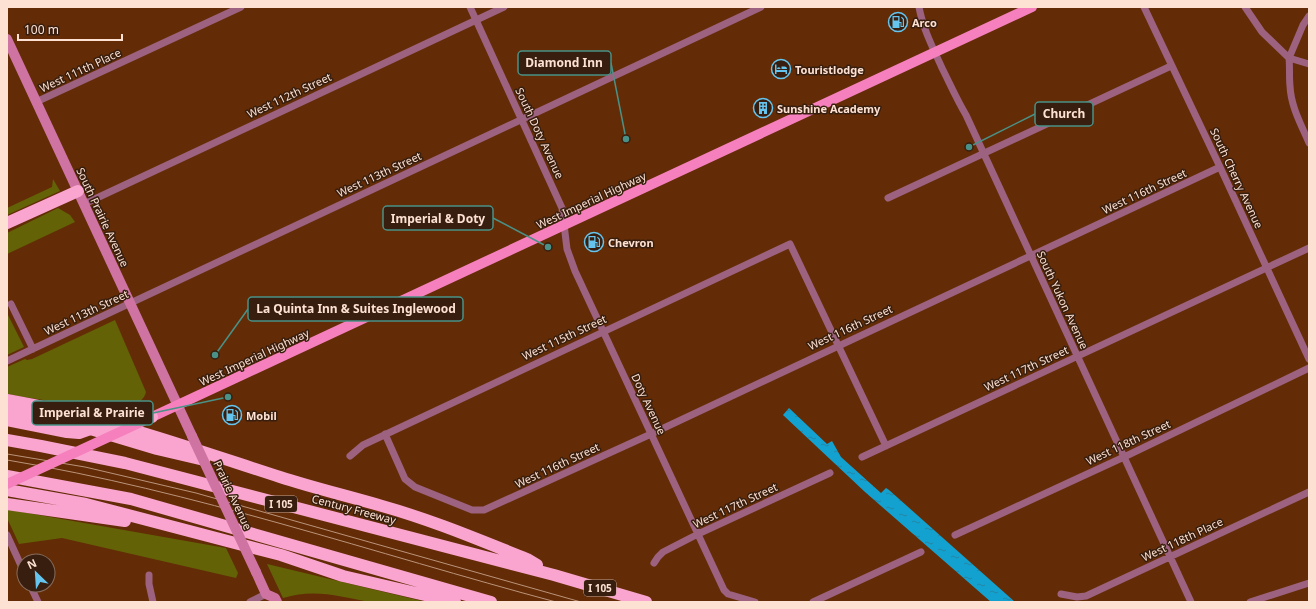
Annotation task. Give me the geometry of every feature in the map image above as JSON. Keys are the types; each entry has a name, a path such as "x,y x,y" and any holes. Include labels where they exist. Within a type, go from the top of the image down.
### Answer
{"highway":[{"path":"7,223 78,191"},
{"path":"7,400 84,416 156,437 289,480"},
{"path":"7,409 47,416 157,449 289,480 383,506 456,530 527,559 554,575"},
{"path":"7,420 79,433 124,417 152,418"},
{"name":"Century Freeway","path":"7,440 125,463 554,575 646,602"},
{"path":"7,476 131,499 491,602"},
{"path":"7,490 86,504 280,555 343,576 455,602"},
{"path":"7,504 185,529"}],"main road":[{"name":"West Imperial Highway","path":"7,484 178,406 1032,7"},
{"name":"South Prairie Avenue","path":"7,39 178,406"},
{"name":"Prairie Avenue","path":"178,406 256,572 265,598 274,598 276,602"}],"street":[{"name":"West 111th Place","path":"36,102 241,7"},
{"name":"South Doty Avenue","path":"470,7 562,208 564,226"},
{"name":"West 112th Street","path":"84,204 504,7"},
{"name":"West 113th Street","path":"7,361 761,7"},
{"name":"South Yukon Avenue","path":"919,7 923,24 957,101 966,115 1191,602"},
{"name":"South Cherry Avenue","path":"1144,7 1309,359"},
{"path":"1245,7 1262,32 1289,58 1309,64"},
{"path":"1309,16 1303,25 1289,58 1289,85 1296,116 1309,143"},
{"path":"888,198 1171,66"},
{"name":"West 116th Street","path":"385,434 405,479 409,483 415,487 472,510 484,510 651,434 1030,255 1220,168"},
{"name":"Doty Avenue","path":"564,226 567,249 575,271 724,590 728,594 754,602"},
{"name":"West 115th Street","path":"350,456 362,445 790,244 838,345"},
{"name":"West 117th Street","path":"862,457 1309,248"},
{"path":"11,304 33,349"},
{"path":"838,345 886,446"},
{"name":"West 118th Street","path":"955,534 1124,457 1309,368"},
{"name":"West 117th Street","path":"654,563 663,552 698,534 830,473"},
{"name":"West 118th Place","path":"1062,594 1076,597 1086,596 1309,492"},
{"path":"7,535 16,555"},
{"path":"813,602 921,552"},
{"path":"149,575 149,584 154,602"},
{"path":"1250,602 1309,583"},
{"path":"250,602 265,598"}],"shaded area":[{"path":"53,179 60,191 7,215 7,208 52,187"},
{"path":"58,208 70,215 75,222 7,254 7,233"},
{"path":"7,313 24,347 7,355"},
{"path":"115,320 146,392 144,397 135,405 106,418 71,405 7,394 7,367 25,359 32,359"},
{"path":"7,507 22,512 226,548 238,573 236,578 62,538 19,544 7,518"},
{"path":"267,564 426,602 378,603 327,594 295,595 283,598"}],"water":[{"path":"789,408 827,444 832,441 841,457 881,493 886,488 889,490 1015,602 991,602 865,492 783,415"}],"tram line":[{"path":"7,454 85,467 196,493 581,602"},
{"path":"7,460 146,488 283,524 556,602"}],"place":[{"name":"Arco","path":"898,22"},
{"name":"Touristlodge","path":"781,69"},
{"name":"Sunshine Academy","path":"763,108"},
{"name":"Diamond Inn","path":"626,139"},
{"name":"Church","path":"969,147"},
{"name":"Chevron","path":"594,242"},
{"name":"Imperial & Doty","path":"548,247"},
{"name":"La Quinta Inn & Suites Inglewood","path":"215,355"},
{"name":"Imperial & Prairie","path":"228,397"},
{"name":"Mobil","path":"232,415"}]}
